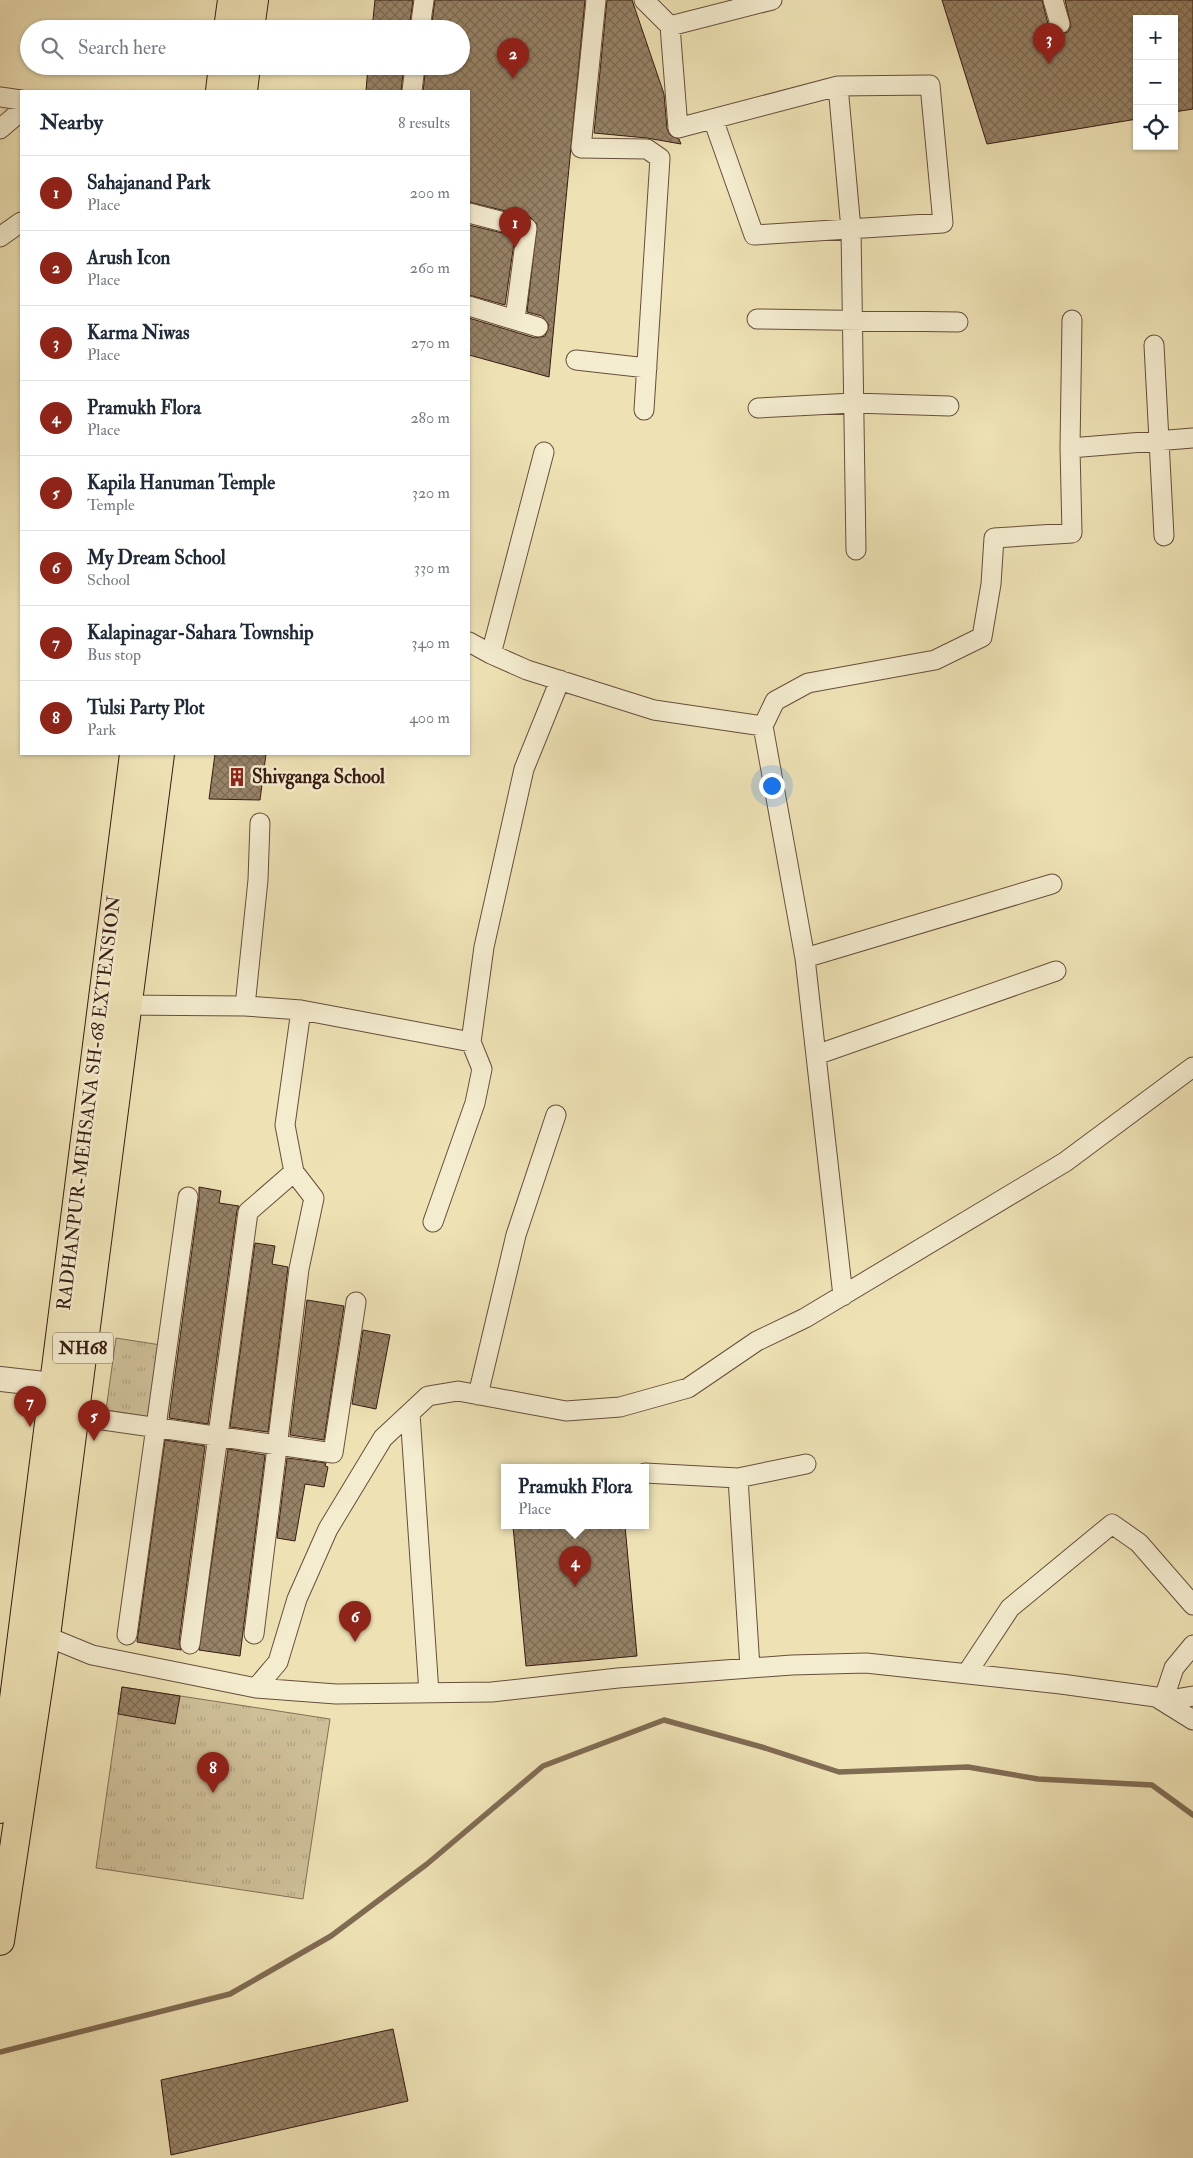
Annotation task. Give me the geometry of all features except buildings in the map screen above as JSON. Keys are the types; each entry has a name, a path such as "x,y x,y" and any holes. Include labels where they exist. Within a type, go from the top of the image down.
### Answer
{"highway":[{"path":"229,20 232,0"},
{"path":"251,20 254,0"},
{"path":"220,90 222,75"},
{"path":"242,90 245,75"},
{"name":"RADHANPUR-MEHSANA SH-68 EXTENSION","path":"0,1808 35,1632 114,1004 134,755"},
{"name":"NH68","path":"114,1004 160,755"},
{"name":"NH68","path":"0,1941 35,1632 75,1416 66,1386"}],"street":[{"path":"421,20 424,0"},
{"path":"596,0 581,148 647,150 660,158 644,410"},
{"path":"644,0 670,26 678,128 838,86 930,85 943,223 754,235 713,119"},
{"path":"670,26 772,0"},
{"path":"1053,0 1060,24"},
{"path":"412,90 414,75"},
{"path":"838,86 850,229 856,550"},
{"path":"0,97 20,100"},
{"path":"0,129 20,112"},
{"path":"470,213 527,228 515,319"},
{"path":"0,237 20,223"},
{"path":"470,306 538,327"},
{"path":"756,319 958,322"},
{"path":"843,1296 805,958 763,726 774,702 808,682 935,660 982,637 991,584 994,538 1072,533 1070,448 1072,320"},
{"path":"1154,345 1164,536"},
{"path":"576,360 646,368"},
{"path":"758,408 853,403 949,406"},
{"path":"1070,448 1193,438"},
{"path":"491,654 544,452"},
{"path":"470,643 528,670 654,710 763,726"},
{"path":"433,1222 475,1103 482,1069 471,1042 484,947 524,769 560,680"},
{"path":"245,1006 258,880 260,823"},
{"path":"805,958 1052,884"},
{"path":"816,1055 1056,971"},
{"path":"114,1004 245,1006 301,1010 471,1042"},
{"path":"254,1634 299,1269 314,1198 294,1172 285,1125 301,1010"},
{"path":"256,1688 278,1662 296,1599 328,1529 382,1438 428,1396 458,1391 566,1411 620,1407 688,1388 757,1341 805,1318 843,1296 1065,1162 1193,1067"},
{"path":"478,1395 516,1235 556,1114"},
{"path":"190,1644 248,1212 294,1172"},
{"path":"127,1635 188,1197"},
{"path":"75,1416 333,1453 356,1302"},
{"path":"0,1379 66,1386"},
{"path":"410,1413 429,1693"},
{"path":"649,1473 738,1478 806,1464"},
{"path":"738,1478 750,1668"},
{"path":"967,1673 1010,1608 1112,1524 1139,1543 1193,1605"},
{"path":"35,1632 92,1655 256,1688 336,1694 492,1692 618,1678 750,1668 866,1663 967,1673 1156,1697 1193,1720"},
{"path":"1163,1701 1174,1668 1193,1645"},
{"path":"1163,1701 1193,1696"}],"green space":[{"path":"116,1338 161,1345 150,1417 106,1410"},
{"path":"122,1687 330,1719 303,1899 96,1868"}],"waterway":[{"path":"0,2052 230,1994 331,1936 427,1864 543,1766 664,1720 765,1748 839,1772 968,1767 1038,1779 1152,1785 1193,1815"}],"place":[{"name":"Karma Niwas","path":"1049,64"},
{"name":"Arush Icon","path":"513,79"},
{"name":"Sahajanand Park","path":"515,248"},
{"name":"Shivganga School","path":"237,777"},
{"name":"Kalapinagar-Sahara Township","path":"30,1427"},
{"name":"Kapila Hanuman Temple","path":"94,1441"},
{"name":"Pramukh Flora","path":"575,1587"},
{"name":"My Dream School","path":"355,1642"},
{"name":"Tulsi Party Plot","path":"213,1793"}]}
